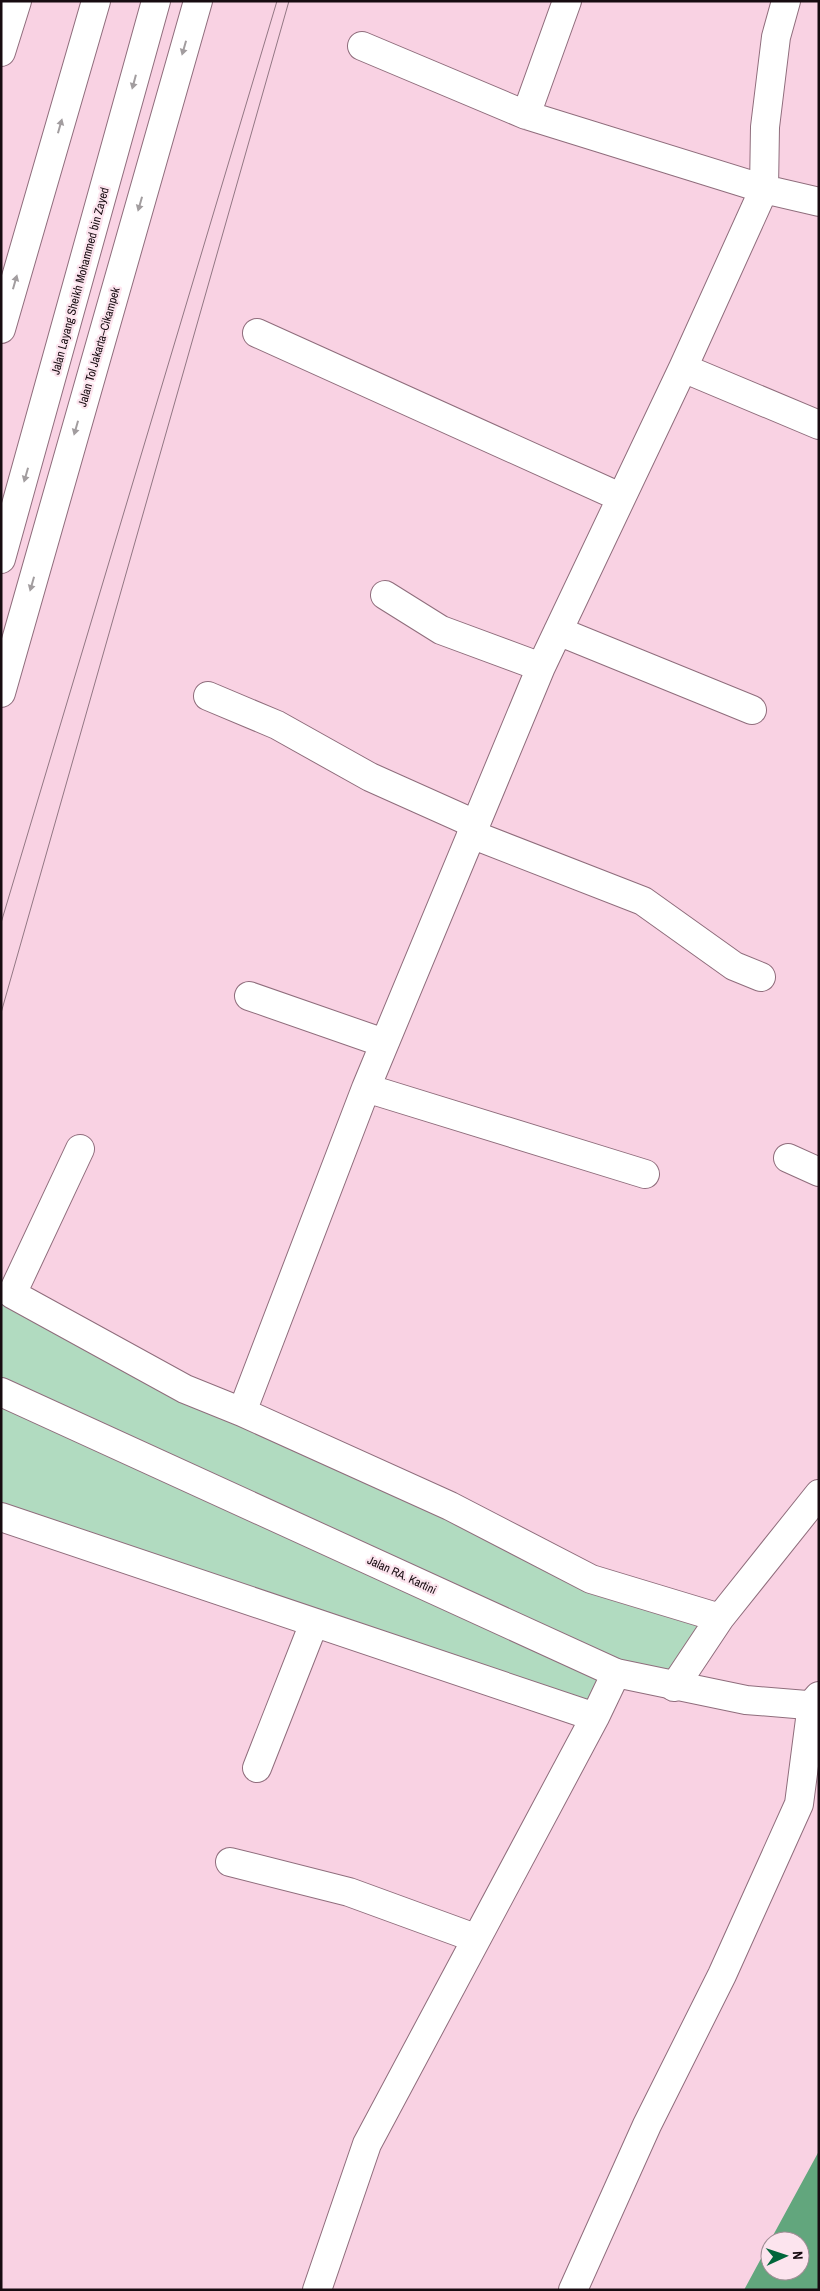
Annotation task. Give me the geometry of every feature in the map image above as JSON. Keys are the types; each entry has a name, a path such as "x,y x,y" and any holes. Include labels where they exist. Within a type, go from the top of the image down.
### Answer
{"main road":[{"path":"1,52 17,1"},
{"path":"1,329 96,1"},
{"name":"Jalan Layang Sheikh Mohammed bin Zayed","path":"1,559 156,1"},
{"name":"Jalan Tol Jakarta–Cikampek","path":"1,693 198,1"},
{"path":"526,115 567,1"},
{"path":"242,1412 384,1043 541,667 620,497 683,368 764,189 765,127 776,37 786,1"},
{"path":"362,46 526,115 764,189 819,202"},
{"path":"257,333 620,497"},
{"path":"683,368 819,425"},
{"path":"385,595 441,630 541,667"},
{"path":"558,630 752,710"},
{"path":"208,696 277,725 370,777 473,829 643,901 734,966 760,977"},
{"path":"249,996 384,1043"},
{"path":"366,1088 645,1174"},
{"path":"80,1149 12,1294 184,1389 242,1412 450,1506 591,1579 720,1618"},
{"path":"788,1158 819,1172"},
{"name":"Jalan RA. Kartini","path":"1,1392 616,1673 674,1687 746,1700 816,1702"},
{"path":"674,1687 720,1618 819,1494"},
{"path":"1,1517 596,1717"},
{"path":"257,1768 314,1623"},
{"path":"317,2290 367,2144 475,1938 596,1717 616,1673"},
{"path":"573,2290 647,2125 722,1975 799,1804 816,1702"},
{"path":"230,1862 349,1892 475,1938"}],"shaded area":[{"path":"1,1289 462,1512 720,1618 674,1687 617,1673 595,1717 1,1518"},
{"path":"819,2151 819,2290 744,2290 760,2260 760,2281 810,2281 810,2231 775,2231"}],"tram line":[{"path":"1,923 277,1"},
{"path":"1,1013 289,1"}]}
